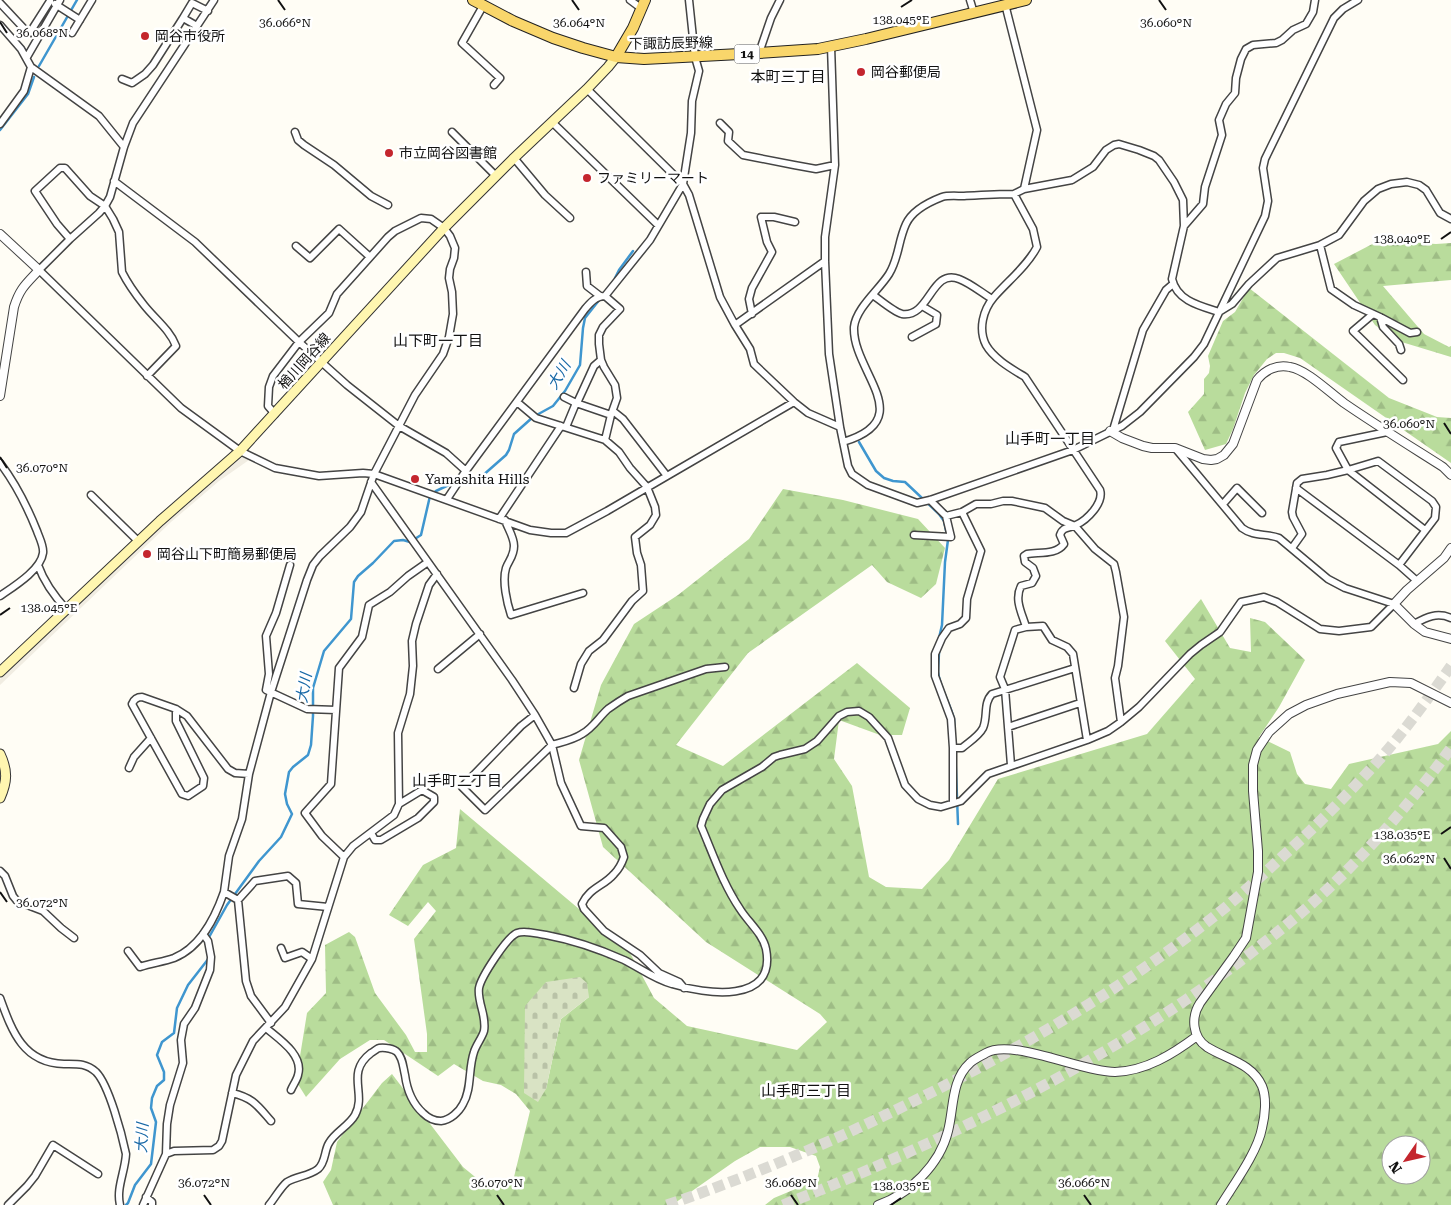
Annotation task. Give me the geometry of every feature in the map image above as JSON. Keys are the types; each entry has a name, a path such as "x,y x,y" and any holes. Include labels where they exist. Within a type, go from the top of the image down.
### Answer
{"main road":[{"name":"下諏訪辰野線","path":"473,0 513,21 554,38 583,48 616,56 644,59 759,54 818,49 1024,0"},
{"path":"616,56 643,4"},
{"name":"楢川岡谷線","path":"0,672 174,507 240,451 444,228 587,89 616,56"},
{"path":"0,754 6,772 5,786 0,798"}],"street":[{"path":"0,3 29,34 49,0 59,3 64,10 80,20"},
{"path":"72,33 92,0"},
{"path":"0,396 14,307 18,294 24,284 70,239 99,214 105,206 110,197 124,146 133,123 214,0"},
{"path":"630,0 643,4"},
{"path":"447,499 585,309 592,301 602,296 650,240 683,184 691,133 692,101 699,71 695,57 689,0"},
{"path":"759,54 771,18 780,0"},
{"path":"970,0 974,13"},
{"path":"1184,226 1203,204 1205,187 1222,136 1219,120 1226,104 1235,93 1236,78 1241,58 1246,49 1253,45 1276,43 1293,30 1306,24 1313,12 1315,0"},
{"path":"831,46 835,165 825,237 824,261 829,354 840,427 848,466 852,474 868,485 917,503 1073,450 1122,426 1140,412 1194,357 1204,344 1265,216 1268,201 1263,168 1265,159 1334,18 1343,9 1358,0"},
{"path":"122,80 132,83 145,74 153,65 193,2 208,11"},
{"path":"27,57 59,3"},
{"path":"1005,4 1037,130 1024,189"},
{"path":"483,6 462,43 500,78 494,85"},
{"path":"183,18 197,26"},
{"path":"0,25 27,57 31,67 99,116 124,146"},
{"path":"0,124 24,92 31,67"},
{"path":"587,89 683,184 689,195 720,297 750,349 754,364 808,414 840,427"},
{"path":"552,122 658,226"},
{"path":"720,123 729,132 728,142 743,154 816,169 835,165"},
{"path":"294,132 304,146 334,165 371,196 388,205"},
{"path":"452,132 496,176"},
{"path":"843,442 859,437 869,431 879,414 880,401 855,341 854,326 859,313 888,275 896,260 901,237 908,221 917,211 943,196 1014,194 1024,189 1072,180 1093,167 1106,150 1119,144 1154,156 1159,160 1174,182 1183,200 1184,226 1172,279 1173,284 1178,293 1194,304 1219,312 1232,304 1249,284 1277,258 1320,245 1339,235 1364,201 1378,189 1390,184 1407,182 1419,185 1426,190 1440,213 1451,219"},
{"path":"514,158 545,195 570,218"},
{"path":"70,239 57,224 35,191 60,168 65,168 90,196 105,206 119,232 122,272 125,278 144,305 169,333 176,346 147,376"},
{"path":"114,181 195,242 321,362 399,426 446,453 466,471"},
{"path":"1014,194 1033,229 1037,247 1032,256 992,299 984,314 982,329 986,345 1002,362 1025,377 1102,494 1099,502 1087,518 1061,532 1060,536 1064,544 1057,550 1024,556 1025,562 1033,568 1036,576 1032,583 1021,586 1018,591 1018,603 1026,627"},
{"path":"752,314 749,299 752,288 772,252 766,242 761,217 774,217 795,222"},
{"path":"128,951 140,967 173,958 191,947 203,934 216,912 224,892 229,856 242,819 249,774 271,692 313,565 350,527 361,512 374,474 415,396 443,354 453,314 449,278 455,248 444,228 431,219 421,218 395,231 388,237 337,294 329,313 298,342 273,376 269,387 268,406 275,414"},
{"path":"296,246 310,258 338,229 370,257"},
{"path":"0,234 181,408 240,451 275,468 319,476 374,474 530,530 551,534 566,532 607,511 794,402"},
{"path":"1320,245 1331,289 1354,305 1410,333 1417,332"},
{"path":"735,325 824,261"},
{"path":"586,272 588,286 620,310 603,328 600,335 601,360 615,385 617,398 605,440"},
{"path":"873,295 900,314 909,314 922,306 940,281 949,277 959,278 992,299"},
{"path":"1112,431 1143,330 1166,290 1173,284"},
{"path":"912,337 936,324 937,316 922,306"},
{"path":"1376,315 1382,327 1399,344 1401,350"},
{"path":"1376,315 1353,330 1403,380"},
{"path":"502,520 577,403 594,366 601,360"},
{"path":"1112,431 1122,438 1143,446 1175,448 1207,460 1217,459 1224,455 1233,444 1257,380 1268,370 1283,366 1291,367 1302,371 1344,403 1443,467 1451,475"},
{"path":"564,396 577,403 612,413 623,419 667,476"},
{"path":"517,402 536,418 605,440 619,452 646,487 656,507 656,515 650,525 635,537 636,553 641,565 643,591 632,602 604,640 589,652 581,664 574,688"},
{"path":"1388,432 1339,442 1336,448 1348,470 1426,530"},
{"path":"1175,448 1242,528 1249,533 1272,535 1279,538 1328,579 1345,588 1394,604 1425,632 1451,638"},
{"path":"1292,548 1302,534 1293,518 1292,512 1297,483 1302,479 1328,475 1378,461 1436,506 1435,518 1399,565"},
{"path":"0,462 20,493 41,542 43,553 38,565 19,583 0,596"},
{"path":"371,482 480,634 535,715 552,745 561,782 581,826 604,828 621,847 624,857 620,868 614,876 586,895 582,904 584,909 604,931 640,955 659,973 679,982 684,988"},
{"path":"1223,504 1237,488 1262,513"},
{"path":"1296,488 1399,565 1417,581"},
{"path":"91,495 138,541"},
{"path":"914,535 951,537 946,516 930,500"},
{"path":"946,516 962,512 976,504 991,504 1003,501 1045,508 1075,526 1095,549 1114,564 1124,617 1115,678 1121,722"},
{"path":"953,803 951,719 935,676 935,654 949,628 960,624 966,618 967,599 981,552 962,512"},
{"path":"502,520 512,537 514,546 513,556 505,571 507,604 511,615 583,593"},
{"path":"269,1205 288,1182 314,1172 321,1167 329,1142 353,1119 357,1111 358,1069 365,1058 379,1048 390,1048 397,1051 402,1060 406,1082 414,1103 423,1113 431,1119 440,1121 457,1112 467,1097 474,1052 484,1032 479,989 482,979 508,940 518,933 528,932 576,941 626,961 668,983 684,988 738,991 751,988 759,982 766,973 768,962 766,946 740,909 726,884 702,826 703,819 710,804 722,790 780,755 805,749 816,741 839,716 847,712 859,711 869,717 888,738 906,785 913,794 930,805 941,807 960,801 988,774 1108,731 1140,707 1201,644 1220,632 1241,602 1264,597 1277,602 1320,629 1338,631 1371,626 1388,612 1407,590 1444,558 1451,548"},
{"path":"344,857 322,836 305,813 331,784 339,668 362,637 369,605 390,592 428,562"},
{"path":"38,565 41,575 66,610"},
{"path":"290,565 276,613 266,636 269,674 266,690 307,710 336,710"},
{"path":"166,1154 174,1151 213,1150 219,1146 222,1141 236,1074 253,1041 285,1007 312,959 344,857 353,846 394,815 399,804 398,733 410,694 413,666 412,641 429,585 437,574"},
{"path":"1414,624 1426,617 1437,615 1451,618"},
{"path":"1011,765 1005,689 1000,677 1015,630 1042,626 1052,640 1067,647 1073,654 1087,740"},
{"path":"438,668 480,634"},
{"path":"535,715 521,726 462,787 485,810 552,745 570,740 582,734 619,701 628,696 706,670 725,667"},
{"path":"953,748 962,748 982,731 988,698 992,694 1075,668"},
{"path":"1221,1205 1258,1142 1264,1118 1264,1098 1262,1086 1253,1072 1207,1047 1197,1036 1194,1023 1197,1007 1244,943 1249,922 1258,872 1252,770 1257,750 1265,737 1282,719 1306,705 1337,694 1390,682 1411,683 1451,702"},
{"path":"176,709 176,721 204,778 203,786 188,796 182,794 132,704 138,697 176,709 187,716 228,769 235,773 249,774"},
{"path":"1008,727 1080,704"},
{"path":"129,768 134,757 151,738"},
{"path":"371,833 375,840 381,840 418,818 434,802 434,797 422,790 399,804"},
{"path":"0,871 5,876 17,901 43,911 74,938"},
{"path":"291,1090 299,1071 295,1054 268,1025 251,996 246,981 238,900 255,881 288,876 296,883 298,904 328,907"},
{"path":"224,892 238,900"},
{"path":"143,1205 166,1154 170,1105 183,1063 181,1040 184,1024 195,1008 210,970 211,958 208,942 203,934"},
{"path":"281,948 285,958 302,952 312,959"},
{"path":"0,998 14,1033 26,1049 43,1060 53,1063 84,1064 96,1072 102,1080 108,1091 126,1154 119,1187 120,1205"},
{"path":"878,1205 905,1191 920,1178 935,1159 948,1131 956,1084 970,1063 988,1052 1007,1049 1026,1052 1088,1069 1116,1072 1137,1069 1155,1062 1175,1052 1197,1036"},
{"path":"232,1093 246,1096 255,1102 271,1121"},
{"path":"8,1205 35,1176 53,1145 98,1174"},
{"path":"146,1197 152,1202 152,1205"}],"green space":[{"path":"1380,240 1436,244 1451,243 1451,280 1383,286 1424,334 1449,347 1451,346 1451,357 1395,340 1375,325 1334,264"},
{"path":"1249,288 1389,398 1437,417 1451,418 1451,463 1300,358 1284,353 1276,353 1267,359 1254,375 1245,393 1226,444 1205,450 1188,412 1204,394 1204,379 1209,373 1210,366 1208,356 1223,321 1235,312"},
{"path":"783,489 843,500 918,519 945,548 936,584 921,598 887,582 872,565 748,653 676,745 723,766 857,663 910,708 902,735 880,735 839,720 834,759 852,786 869,877 886,887 922,889 949,860 998,779 1147,734 1195,679 1165,641 1201,599 1230,648 1251,652 1250,618 1265,622 1305,660 1279,707 1259,737 1290,752 1297,774 1305,784 1331,789 1349,764 1438,744 1451,731 1451,1205 765,1205 774,1198 817,1180 820,1167 816,1156 790,1147 760,1147 735,1161 672,1205 333,1205 323,1182 331,1170 337,1142 382,1083 392,1074 463,1167 491,1190 514,1177 530,1111 516,1094 501,1085 483,1081 454,1064 438,1076 384,1040 370,1040 340,1059 306,1097 296,1081 307,1013 326,993 325,945 349,932 355,937 375,993 406,1035 415,1052 427,1052 427,1034 414,939 436,911 428,902 408,926 389,915 423,865 456,848 460,809 629,951 654,998 687,1026 797,1050 827,1022 820,1014 706,942 603,847 579,760 601,685 634,624 678,595 749,539","holes":["546,982 589,997 561,1019 546,1089"]},
{"path":"580,977 587,983 589,997 561,1019 546,1089 538,1102 524,1093 525,1006 546,982"}],"shaded area":[{"path":"242,457 249,460 219,481 171,522 0,685 0,679 168,519"}],"waterway":[{"path":"39,66 77,0"},
{"path":"0,130 28,94 34,77"},
{"name":"大川","path":"615,278 633,251"},
{"name":"大川","path":"461,481 481,477 506,455 514,434 533,417 553,406 565,391 580,365 585,318 600,299"},
{"path":"859,442 876,471 884,478 905,482 944,521 948,540 942,625 939,638"},
{"name":"大川","path":"208,939 227,905 259,861 281,837 292,814 285,794 289,772 308,755 311,745 313,688 324,651 351,619 354,582 394,541 403,540 410,542 421,535 430,496 455,482"},
{"path":"939,651 939,678 954,719 958,824"},
{"name":"大川","path":"126,1205 135,1185 151,1164 156,1122 151,1108 152,1098 157,1086 164,1080 164,1072 157,1055 162,1042 174,1033 177,1008 188,985 209,958"}],"tunnel":[{"path":"667,1205 796,1156 962,1077 1041,1033 1154,961 1226,907 1327,815 1390,748 1451,666"},
{"path":"783,1205 904,1154 1022,1097 1135,1033 1190,997 1243,959 1311,905 1332,885 1394,819 1451,748"}],"place":[{"name":"岡谷市役所","path":"145,36"},
{"name":"岡谷郵便局","path":"861,72"},
{"name":"市立岡谷図書館","path":"389,153"},
{"name":"ファミリーマート","path":"587,178"},
{"name":"Yamashita Hills","path":"415,479"},
{"name":"岡谷山下町簡易郵便局","path":"147,554"}],"district":[{"name":"本町三丁目","path":"788,77"},
{"name":"山下町一丁目","path":"438,341"},
{"name":"山手町一丁目","path":"1050,439"},
{"name":"山手町二丁目","path":"457,781"},
{"name":"山手町三丁目","path":"806,1091"}]}
